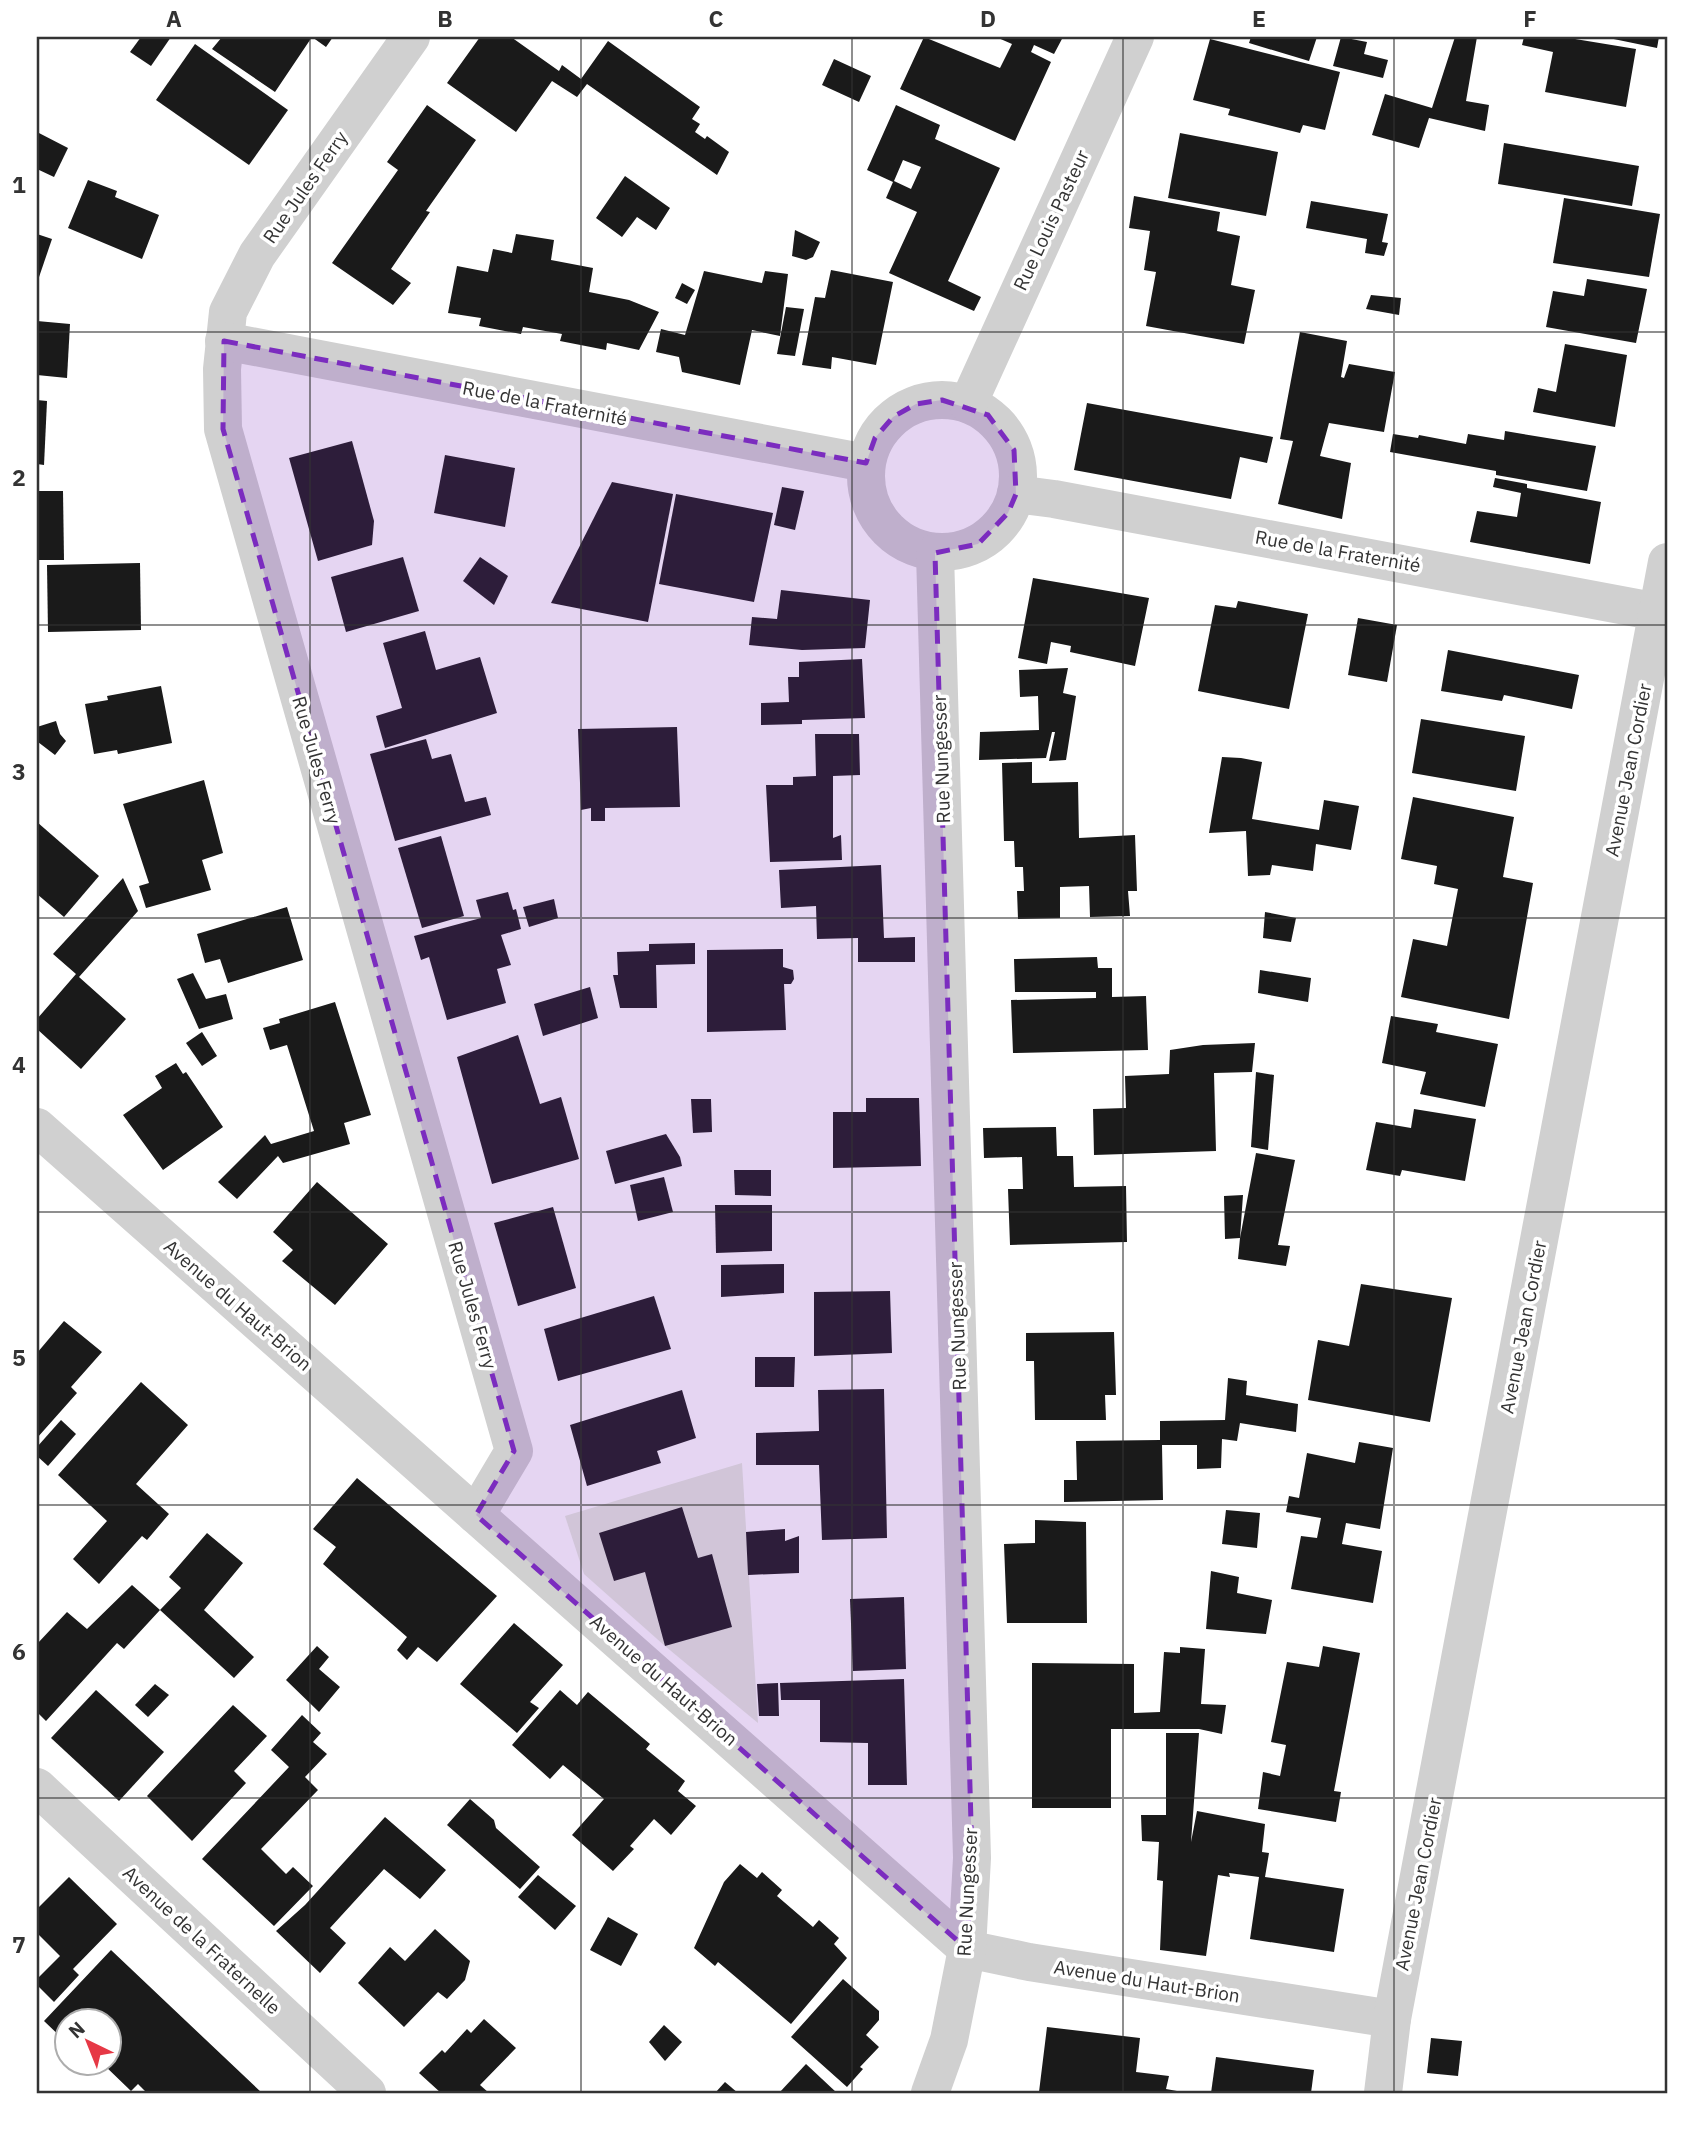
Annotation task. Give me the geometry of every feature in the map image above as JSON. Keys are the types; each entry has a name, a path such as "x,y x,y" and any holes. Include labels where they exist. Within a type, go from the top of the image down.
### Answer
{"street":[{"name":"Rue Jules Ferry","path":"411,37 257,256 228,312 223,341 223,429 514,1451 476,1515"},
{"name":"Rue Louis Pasteur","path":"968,404 1135,37"},
{"name":"Rue de la Fraternité","path":"223,341 866,463"},
{"path":"942,400 968,404 988,415 1003,430 1014,450 1018,472 1016,494 1008,513 995,531 978,544 957,551 936,553 911,546 890,532 874,512 866,488 866,463 875,438 892,417 916,404 942,400"},
{"name":"Rue de la Fraternité","path":"1016,494 1658,612"},
{"name":"Rue Nungesser","path":"930,2093 949,2040 967,1949 972,1857 936,553"},
{"name":"Avenue Jean Cordier","path":"1383,2093 1392,2019 1667,562"},
{"name":"Avenue du Haut-Brion","path":"37,1127 967,1949 1042,1964 1392,2019"},
{"name":"Avenue de la Fraternelle","path":"37,1787 367,2093"}],"highlighted area":[{"path":"224,341 866,463 875,438 893,417 916,404 942,400 988,415 1014,450 1016,494 1008,513 978,544 935,553 972,1858 967,1949 476,1515 514,1451 223,429"}],"shaded area":[{"path":"742,1463 758,1723 584,1574 565,1516"}],"building":[{"path":"141,37 171,37 151,66 130,52"},
{"path":"222,37 312,37 275,92 212,49"},
{"path":"312,37 333,37 326,47"},
{"path":"480,37 511,37 559,71 562,65 581,79 608,41 700,107 692,119 700,124 695,132 705,139 707,136 729,152 717,175 587,84 577,97 552,81 516,132 447,83"},
{"path":"924,37 1000,68 1012,44 996,37 1063,37 1054,54 1034,45 1031,52 1051,62 1015,141 900,89"},
{"path":"1251,37 1317,37 1309,61 1249,43"},
{"path":"1341,37 1367,42 1364,54 1388,60 1383,78 1333,66"},
{"path":"1455,37 1477,37 1466,101 1489,105 1485,131 1429,118 1419,148 1372,135 1385,94 1432,108"},
{"path":"1524,37 1563,37 1636,49 1626,107 1545,92 1553,52 1522,45"},
{"path":"1604,37 1659,37 1657,48"},
{"path":"1210,39 1340,72 1325,130 1303,125 1300,133 1228,115 1230,109 1193,100"},
{"path":"195,44 288,110 249,165 156,100"},
{"path":"834,59 871,76 859,102 822,85"},
{"path":"427,105 476,140 426,211 430,212 391,269 411,283 393,305 332,263 398,170 387,162"},
{"path":"896,105 940,125 935,139 1000,168 948,281 981,297 974,311 889,273 917,212 886,198 893,182 867,170","holes":["903,160 921,167 911,189 894,181"]},
{"path":"37,132 68,148 54,177 37,169"},
{"path":"1180,133 1278,152 1266,216 1168,198"},
{"path":"1504,143 1639,166 1632,206 1498,184"},
{"path":"625,176 670,208 656,230 637,217 622,237 596,218"},
{"path":"88,180 117,191 115,197 159,215 142,259 68,228"},
{"path":"1134,196 1220,212 1217,231 1240,236 1231,285 1255,290 1244,344 1146,326 1156,272 1144,270 1150,231 1129,228"},
{"path":"1564,198 1660,214 1649,277 1553,263"},
{"path":"1311,201 1388,214 1382,242 1388,243 1384,256 1365,253 1367,239 1306,228"},
{"path":"795,230 820,242 813,257 806,260 792,256"},
{"path":"37,234 52,239 37,283"},
{"path":"516,234 554,240 551,260 593,268 589,292 629,300 659,312 639,350 607,343 606,350 560,341 562,334 523,327 521,334 479,326 481,318 448,313 457,266 488,272 493,249 512,253"},
{"path":"831,270 893,282 876,365 832,357 831,369 802,365 815,297 825,298"},
{"path":"704,271 762,283 765,271 788,274 780,336 752,330 740,385 682,372 679,357 656,352 661,329 685,335"},
{"path":"1587,279 1647,289 1636,343 1546,327 1553,291 1584,296"},
{"path":"682,283 695,290 687,304 675,298"},
{"path":"1371,295 1401,298 1399,315 1366,309"},
{"path":"786,307 804,309 795,356 777,354"},
{"path":"37,321 70,324 67,378 37,375"},
{"path":"1300,332 1347,341 1341,377 1344,378 1349,364 1395,372 1384,432 1329,423 1320,456 1351,463 1342,519 1278,504 1293,441 1280,439"},
{"path":"1565,344 1627,355 1615,427 1533,412 1538,388 1556,392"},
{"path":"37,400 47,401 44,465 37,464"},
{"path":"1087,403 1273,437 1267,463 1240,457 1231,499 1074,470"},
{"path":"1505,431 1596,446 1587,491 1390,452 1393,434 1418,438 1419,435 1466,444 1468,434 1504,440"},
{"path":"352,441 374,521 372,545 318,561 289,458"},
{"path":"445,455 515,468 505,527 434,513"},
{"path":"1495,478 1527,484 1527,488 1601,502 1590,564 1470,542 1477,511 1517,517 1521,493 1493,487"},
{"path":"612,482 673,494 648,622 551,603"},
{"path":"782,487 804,491 795,530 774,525"},
{"path":"37,491 63,491 64,560 37,560"},
{"path":"676,494 773,513 754,602 659,584"},
{"path":"403,557 419,611 346,632 331,577"},
{"path":"480,557 508,576 494,605 463,581"},
{"path":"140,563 141,630 48,632 47,565"},
{"path":"1033,578 1149,598 1135,666 1070,652 1071,646 1051,642 1047,664 1018,658"},
{"path":"781,590 870,600 865,648 802,650 749,645 752,617 777,619"},
{"path":"1238,601 1308,614 1289,709 1198,691 1215,605 1236,608"},
{"path":"1358,618 1397,625 1387,682 1348,675"},
{"path":"425,631 436,670 480,657 497,713 385,748 376,716 402,708 383,643"},
{"path":"1448,650 1579,675 1572,709 1504,695 1502,701 1441,691"},
{"path":"862,659 865,718 802,720 802,724 761,725 761,703 789,702 788,677 799,677 799,662"},
{"path":"1068,668 1063,693 1076,696 1066,760 1049,761 1055,732 1052,732 1046,758 979,760 980,732 1039,730 1038,696 1020,697 1019,670"},
{"path":"161,686 172,743 118,754 117,750 94,754 85,704 108,700 107,696"},
{"path":"1421,719 1525,736 1516,791 1412,773"},
{"path":"56,721 60,734 66,741 55,755 38,742 37,727"},
{"path":"677,727 680,807 605,808 605,821 591,821 591,808 581,810 578,729"},
{"path":"815,734 859,734 860,775 833,776 833,838 841,835 842,860 770,862 766,785 793,785 793,777 816,776"},
{"path":"426,739 432,759 451,754 465,802 486,797 491,815 395,841 370,754"},
{"path":"1222,757 1262,762 1252,819 1319,830 1324,800 1359,806 1351,850 1316,844 1313,871 1272,865 1270,875 1248,876 1246,831 1209,833"},
{"path":"1032,762 1032,783 1078,782 1079,838 1135,835 1137,891 1128,891 1130,916 1090,917 1089,886 1060,887 1060,918 1018,919 1017,891 1024,891 1023,867 1015,867 1014,841 1004,841 1002,763"},
{"path":"204,780 223,853 202,860 211,890 146,908 139,886 149,883 123,804"},
{"path":"1413,797 1514,817 1503,877 1533,883 1509,1019 1401,997 1413,939 1447,946 1458,889 1434,884 1437,866 1401,859"},
{"path":"37,822 99,876 64,917 37,894"},
{"path":"441,836 464,916 422,928 398,848"},
{"path":"881,865 884,938 915,937 915,962 858,962 858,938 817,939 816,906 781,908 779,870"},
{"path":"123,878 138,911 79,977 126,1019 81,1069 37,1029 37,1019 76,974 53,954"},
{"path":"508,892 521,929 501,935 511,965 497,969 506,1003 447,1020 429,957 421,960 414,936 481,918 476,900"},
{"path":"554,899 558,918 529,927 523,907"},
{"path":"287,907 303,960 228,983 220,959 205,963 197,934"},
{"path":"1265,912 1296,918 1291,942 1263,938"},
{"path":"695,943 695,964 656,965 657,1008 620,1008 613,975 618,975 617,952 649,951 649,944"},
{"path":"783,949 783,967 793,970 794,979 791,984 784,984 786,1030 707,1032 707,950"},
{"path":"1097,957 1098,968 1112,968 1112,997 1146,996 1148,1050 1013,1053 1011,1000 1096,998 1096,992 1015,992 1014,959"},
{"path":"1260,970 1311,978 1308,1002 1258,993"},
{"path":"193,973 206,999 226,994 233,1019 199,1029 177,979"},
{"path":"590,987 598,1018 543,1036 534,1004"},
{"path":"335,1002 371,1115 344,1123 350,1144 283,1163 278,1156 237,1199 218,1182 265,1135 271,1144 314,1131 287,1045 270,1050 263,1028 280,1023 279,1019"},
{"path":"1391,1016 1438,1024 1436,1032 1498,1044 1485,1107 1420,1094 1426,1072 1382,1063"},
{"path":"202,1032 217,1056 202,1066 186,1043"},
{"path":"518,1035 540,1104 561,1097 579,1159 492,1184 457,1057"},
{"path":"1255,1043 1252,1072 1214,1073 1216,1151 1094,1155 1093,1109 1126,1108 1125,1076 1169,1074 1170,1050 1203,1045"},
{"path":"176,1063 183,1074 186,1072 223,1127 163,1170 123,1115 162,1088 155,1076"},
{"path":"1256,1072 1274,1075 1268,1150 1251,1147"},
{"path":"866,1098 919,1098 921,1166 833,1168 833,1112 866,1112"},
{"path":"691,1099 711,1099 712,1132 693,1133"},
{"path":"1414,1109 1476,1119 1465,1181 1402,1170 1400,1176 1366,1170 1376,1122 1411,1128"},
{"path":"1056,1127 1057,1156 1073,1156 1074,1187 1126,1186 1127,1242 1010,1245 1008,1189 1023,1189 1022,1157 984,1158 983,1128"},
{"path":"666,1134 680,1157 682,1166 615,1184 606,1151"},
{"path":"1256,1153 1295,1160 1278,1245 1290,1246 1286,1266 1238,1259"},
{"path":"734,1170 771,1170 771,1196 735,1195"},
{"path":"664,1177 673,1212 638,1221 630,1185"},
{"path":"317,1182 388,1244 335,1305 282,1261 293,1250 273,1232"},
{"path":"1243,1195 1240,1238 1225,1239 1224,1196"},
{"path":"715,1205 772,1205 772,1251 716,1253"},
{"path":"553,1207 576,1288 518,1306 494,1223"},
{"path":"784,1264 784,1293 721,1297 721,1265"},
{"path":"1361,1284 1452,1298 1430,1422 1308,1400 1318,1340 1349,1346"},
{"path":"890,1291 892,1353 814,1356 814,1292"},
{"path":"654,1296 671,1349 558,1381 544,1329"},
{"path":"64,1321 102,1352 71,1387 77,1393 37,1438 37,1353"},
{"path":"1114,1332 1116,1395 1105,1395 1106,1420 1035,1420 1034,1361 1026,1361 1026,1333"},
{"path":"755,1357 795,1357 794,1387 755,1387"},
{"path":"1228,1378 1247,1381 1246,1395 1298,1404 1296,1432 1240,1423 1237,1441 1222,1439 1221,1468 1197,1469 1197,1445 1162,1445 1163,1500 1064,1502 1064,1480 1077,1480 1076,1441 1160,1440 1160,1421 1225,1420"},
{"path":"141,1382 188,1425 136,1484 169,1514 147,1540 142,1536 99,1584 73,1559 107,1521 58,1475"},
{"path":"884,1389 887,1538 822,1540 819,1465 756,1465 756,1433 819,1431 818,1390"},
{"path":"682,1390 696,1438 657,1451 661,1463 587,1486 570,1425"},
{"path":"61,1420 76,1434 48,1466 37,1456 37,1447"},
{"path":"1359,1442 1393,1448 1380,1529 1346,1523 1342,1544 1382,1551 1373,1603 1291,1589 1301,1536 1317,1538 1321,1518 1286,1512 1289,1496 1299,1498 1307,1453 1355,1463"},
{"path":"357,1478 497,1596 437,1662 418,1647 407,1660 397,1650 407,1637 323,1564 336,1547 313,1529"},
{"path":"682,1507 698,1558 712,1554 732,1627 665,1646 645,1572 614,1581 599,1533"},
{"path":"1226,1510 1260,1513 1257,1548 1222,1544"},
{"path":"1035,1520 1086,1522 1087,1623 1007,1623 1004,1544 1035,1543"},
{"path":"785,1529 785,1541 799,1536 799,1573 748,1575 746,1532"},
{"path":"207,1533 243,1563 204,1610 254,1657 234,1678 160,1610 181,1588 169,1577"},
{"path":"1211,1571 1239,1577 1237,1593 1272,1600 1266,1634 1206,1629"},
{"path":"132,1585 160,1610 124,1649 117,1643 46,1721 37,1712 37,1644 67,1612 87,1629"},
{"path":"904,1597 906,1669 853,1671 850,1599"},
{"path":"514,1623 563,1665 530,1702 539,1708 517,1733 460,1684"},
{"path":"317,1646 329,1657 319,1669 340,1687 319,1712 286,1680"},
{"path":"1323,1646 1360,1653 1334,1791 1341,1792 1336,1822 1258,1809 1263,1772 1280,1776 1286,1745 1271,1742 1287,1662 1319,1667"},
{"path":"1180,1647 1205,1649 1201,1704 1226,1705 1222,1734 1199,1729 1111,1729 1111,1808 1032,1808 1032,1663 1134,1664 1134,1713 1160,1712 1164,1652 1180,1653"},
{"path":"904,1679 907,1785 868,1785 868,1743 820,1742 820,1700 781,1700 780,1683"},
{"path":"778,1683 779,1716 759,1716 757,1684"},
{"path":"155,1684 169,1695 148,1717 135,1705"},
{"path":"96,1690 164,1752 119,1801 51,1738"},
{"path":"560,1690 577,1705 588,1692 650,1744 646,1749 685,1781 678,1791 696,1806 671,1835 654,1819 630,1846 634,1849 613,1871 572,1835 604,1799 563,1765 550,1779 512,1745"},
{"path":"233,1705 267,1736 234,1771 246,1783 192,1841 147,1796"},
{"path":"302,1715 321,1733 313,1742 327,1754 305,1777 318,1790 261,1849 286,1874 293,1867 313,1886 274,1926 202,1859 289,1767 271,1750"},
{"path":"1166,1733 1199,1733 1191,1842 1197,1811 1265,1824 1262,1852 1269,1853 1265,1877 1344,1889 1334,1952 1250,1939 1259,1877 1229,1873 1230,1877 1218,1875 1206,1956 1160,1950 1163,1881 1157,1880 1159,1842 1142,1841 1141,1815 1166,1815"},
{"path":"470,1799 494,1820 496,1828 540,1867 520,1889 447,1825"},
{"path":"385,1817 446,1870 420,1899 384,1869 330,1928 346,1943 320,1973 276,1931 305,1905"},
{"path":"740,1864 757,1878 762,1872 782,1890 777,1896 813,1927 819,1920 839,1938 834,1944 847,1958 791,2024 718,1962 715,1966 694,1948 724,1882"},
{"path":"538,1875 576,1906 555,1930 518,1897"},
{"path":"69,1877 117,1924 73,1969 79,1975 54,2002 37,1985 37,1979 60,1956 37,1933 37,1909"},
{"path":"608,1917 638,1934 621,1966 590,1950"},
{"path":"435,1929 470,1961 465,1980 447,1999 438,1992 404,2027 358,1983 390,1947 405,1961"},
{"path":"111,1950 262,2093 147,2093 138,2084 131,2091 118,2078 122,2078 122,2008 56,2008"},
{"path":"843,1979 879,2011 879,2020 866,2035 879,2047 860,2067 863,2069 847,2087 791,2037"},
{"path":"52,2013 52,2029 44,2021"},
{"path":"484,2019 516,2048 480,2085 489,2093 441,2093 419,2073 442,2050 445,2053 467,2029 471,2033"},
{"path":"664,2025 682,2042 665,2061 649,2042"},
{"path":"1047,2027 1140,2038 1136,2072 1169,2076 1166,2089 1188,2093 1039,2092"},
{"path":"1431,2038 1462,2041 1458,2076 1427,2073"},
{"path":"1216,2057 1314,2070 1311,2093 1211,2093"},
{"path":"806,2064 837,2093 779,2093"},
{"path":"725,2082 738,2093 715,2093"}]}
